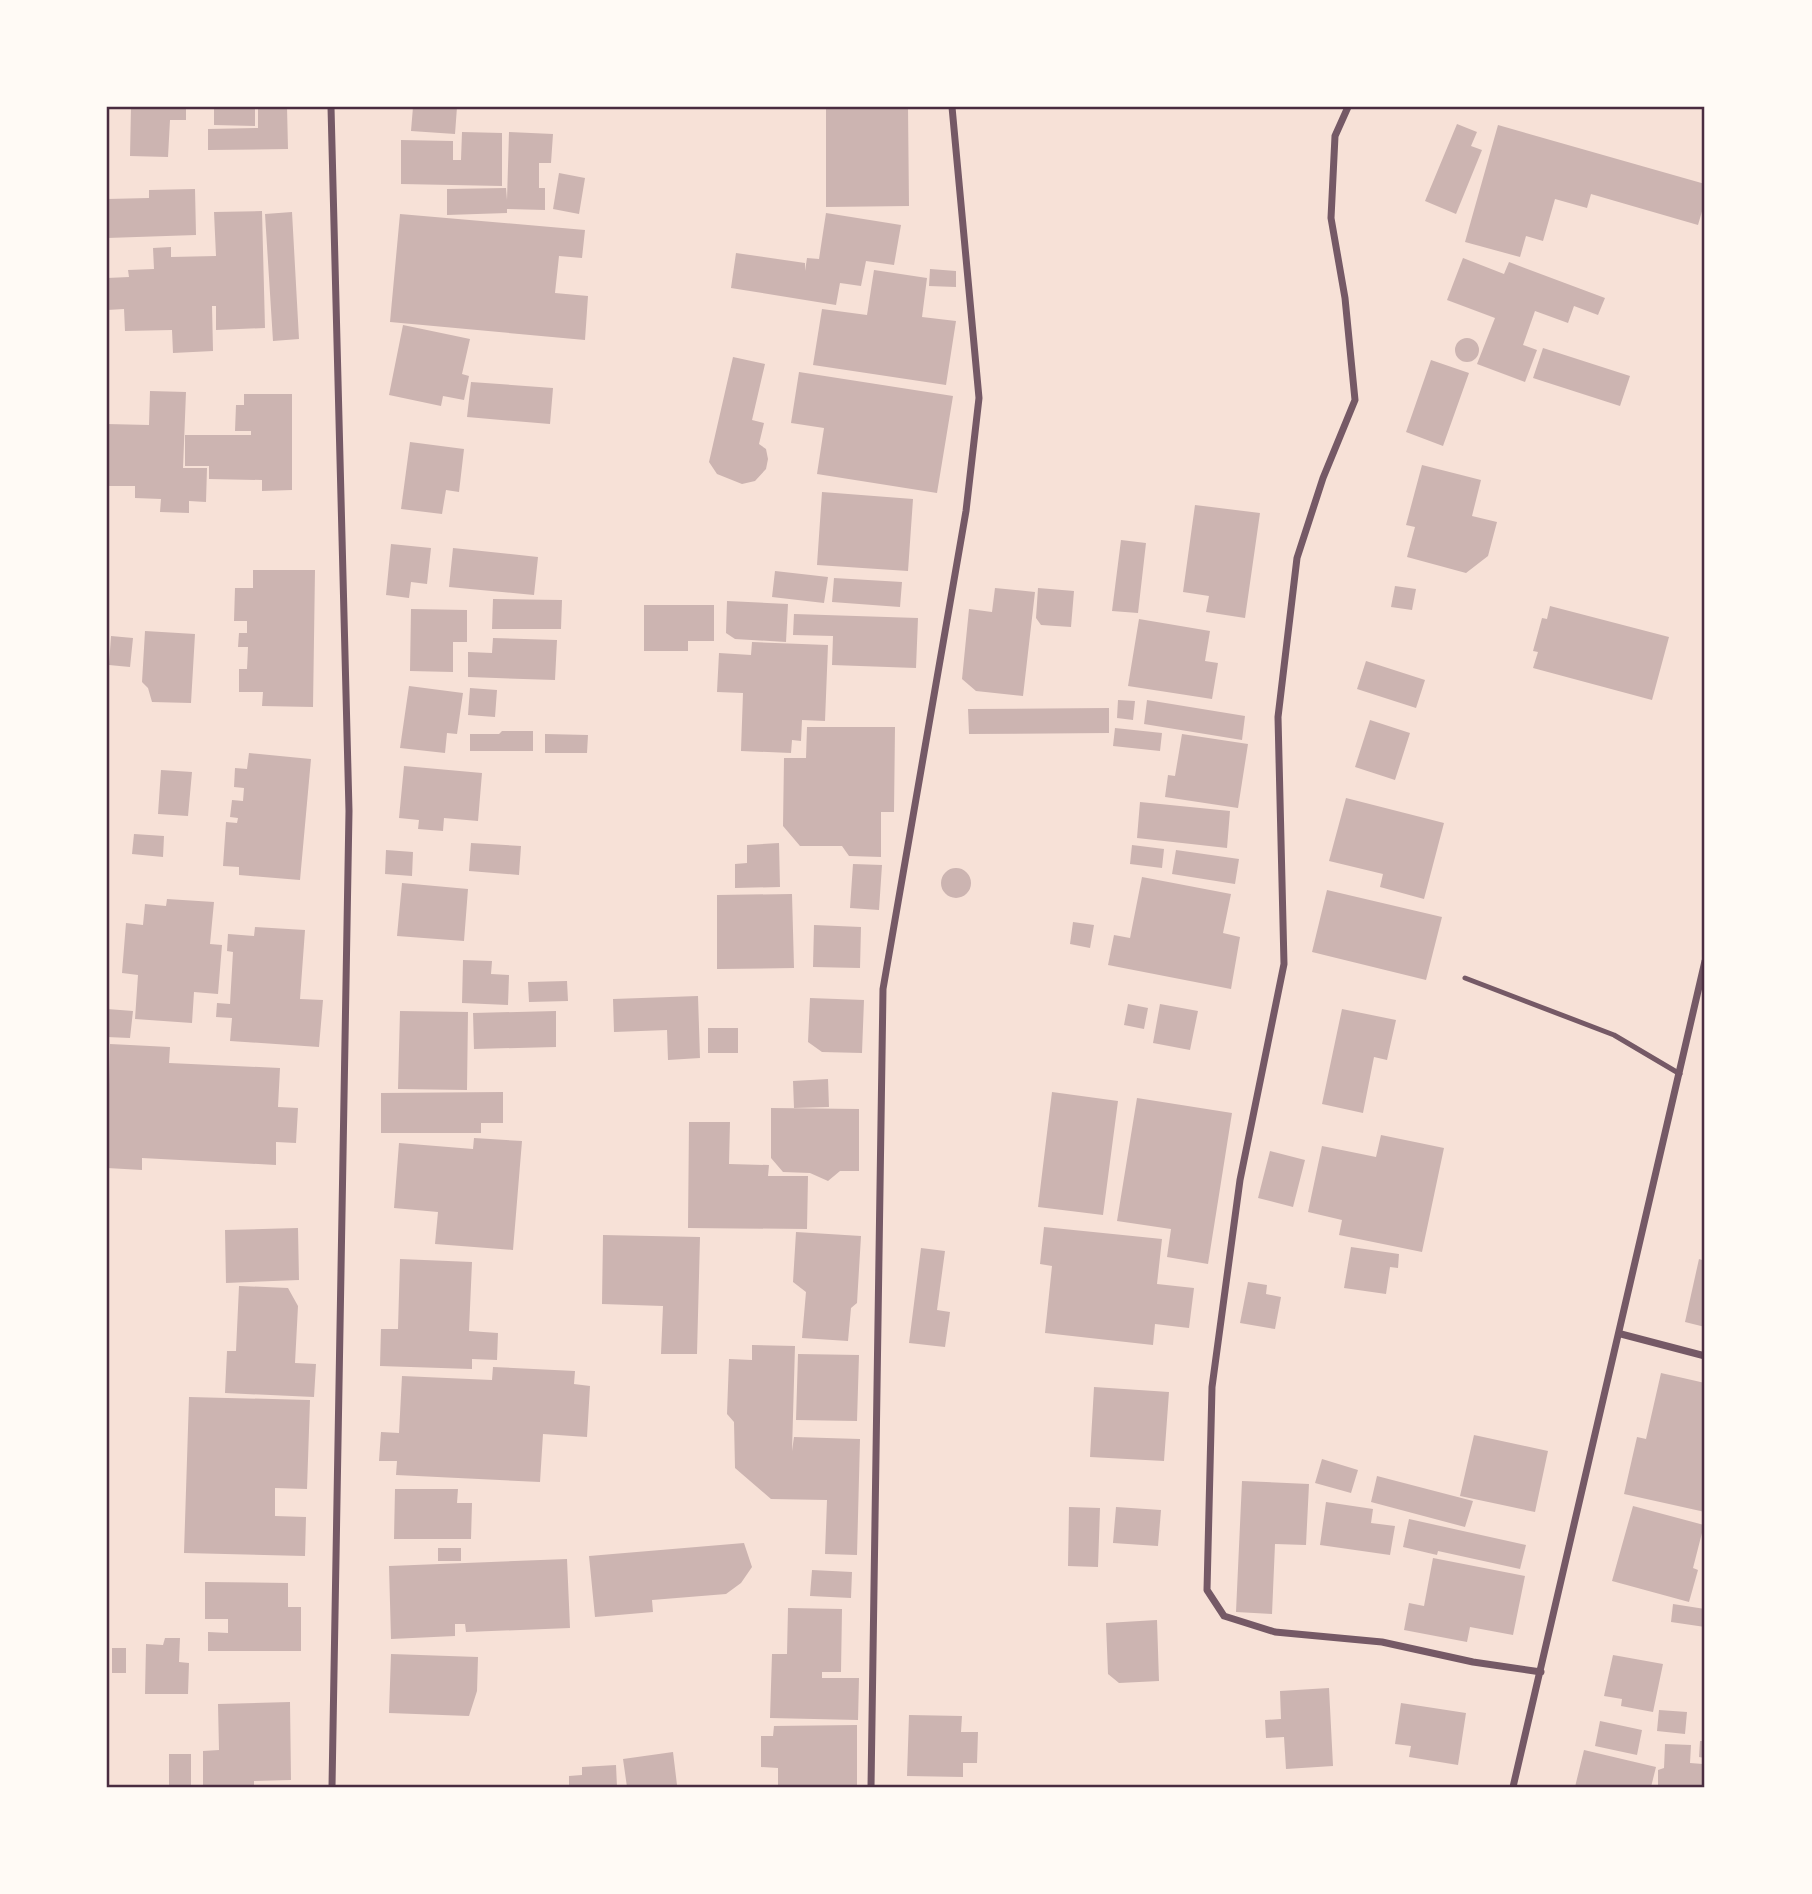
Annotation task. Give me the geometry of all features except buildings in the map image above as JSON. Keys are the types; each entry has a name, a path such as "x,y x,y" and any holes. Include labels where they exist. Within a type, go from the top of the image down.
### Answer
{"street":[{"path":"331,107 349,811 332,1787"},
{"path":"871,1787 883,989 966,511 979,398 952,107"},
{"path":"1348,107 1335,136 1331,218 1345,298 1355,400 1323,478 1297,558 1278,717 1284,964 1240,1180 1212,1387 1207,1590 1224,1616 1275,1632 1382,1642 1473,1662 1541,1672"},
{"path":"1514,1787 1621,1334 1705,961"},
{"path":"1621,1334 1705,1356"}],"lane":[{"path":"1465,978 1614,1035 1680,1074"}]}
